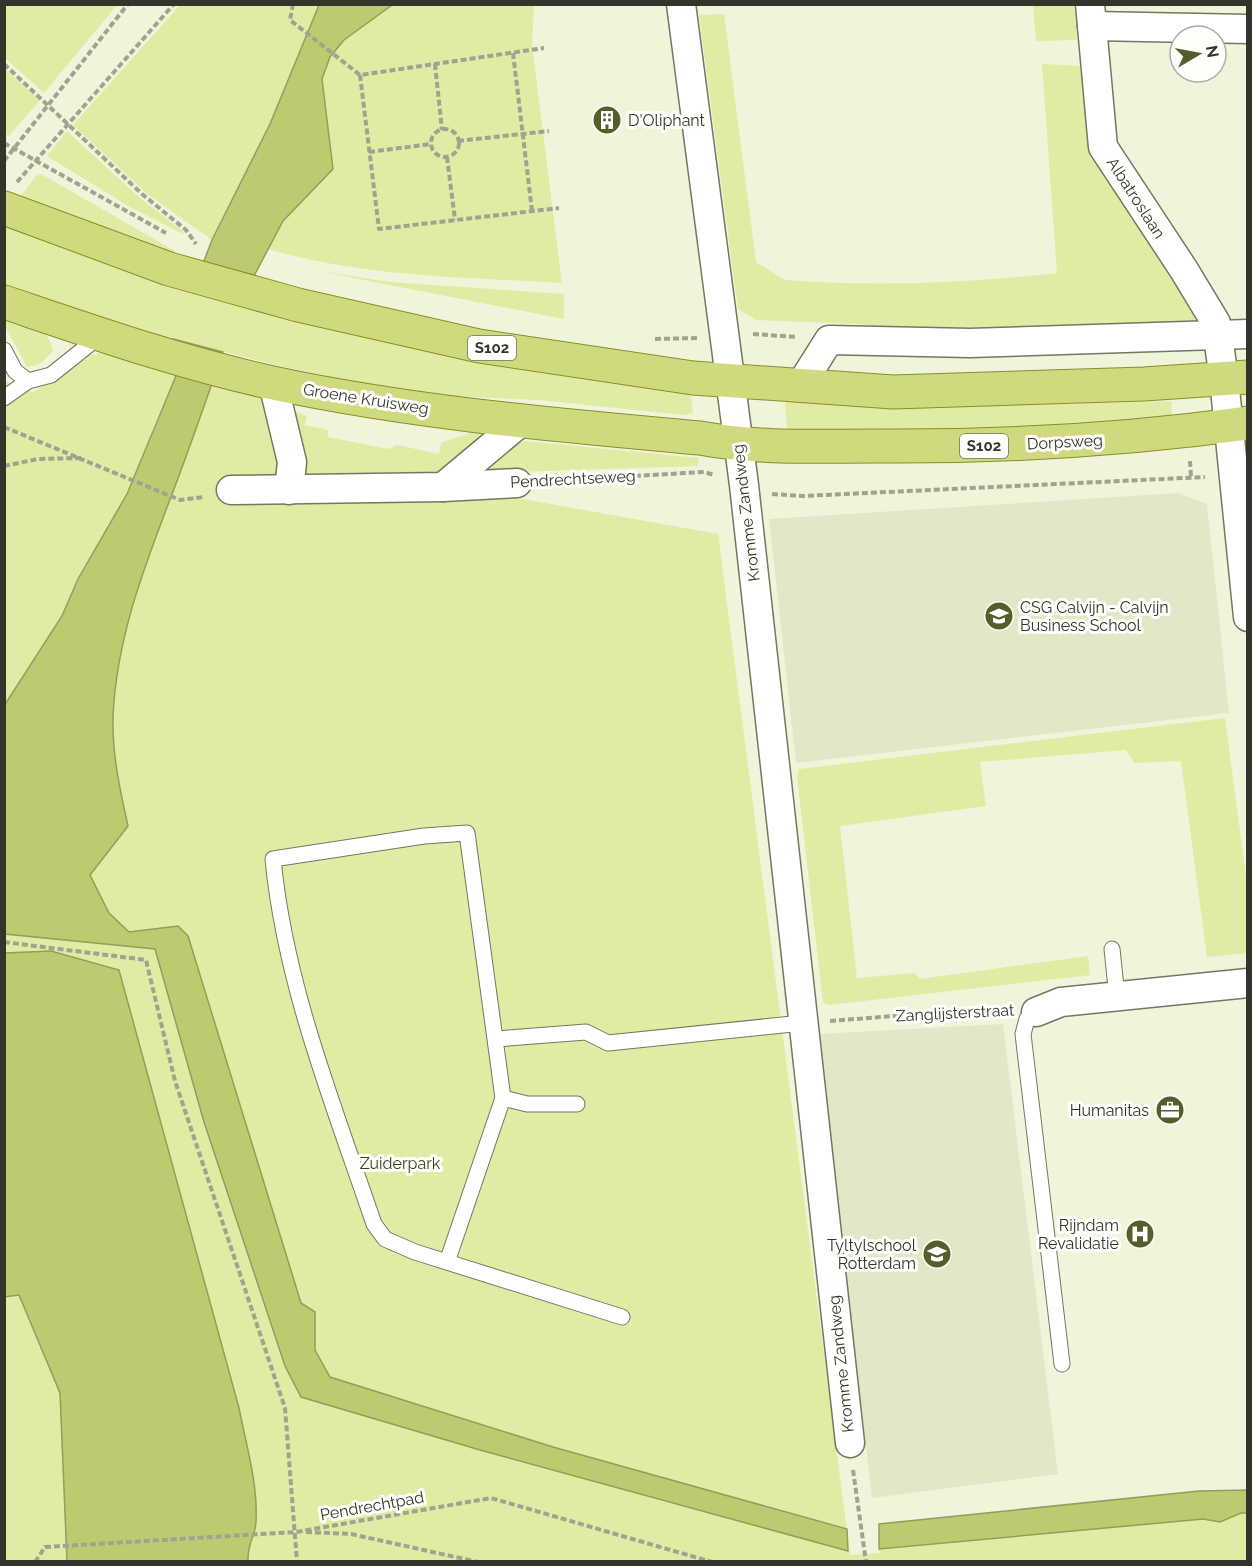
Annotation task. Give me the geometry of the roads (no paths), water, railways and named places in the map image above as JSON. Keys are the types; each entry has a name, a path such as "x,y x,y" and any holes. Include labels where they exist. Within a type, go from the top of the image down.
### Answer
{"main road":[{"name":"S102","path":"8,198 180,258 258,293 479,346 693,378 893,392 1236,378"},
{"name":"Groene Kruisweg","path":"4,302 151,352 273,383 383,404 700,438 738,445"},
{"name":"Dorpsweg","path":"738,445 968,447 1104,440 1238,424"}],"street":[{"name":"Kromme Zandweg","path":"681,4 738,445 850,1443"},
{"path":"1091,15 1194,29 1248,29"},
{"name":"Albatroslaan","path":"1091,15 1103,147 1216,323 1218,335 1236,378 1238,424 1233,479 1248,617"},
{"path":"800,386 829,340 970,343 1248,334"},
{"path":"273,383 292,462 289,490"},
{"path":"443,487 523,420"},
{"name":"Pendrechtseweg","path":"231,490 443,487 517,483"},
{"name":"Zanglijsterstraat","path":"1036,1012 1060,1002 1248,983"}],"lane":[{"path":"4,398 28,381 51,375 101,335"},
{"path":"4,350 15,371 28,381"},
{"path":"447,1262 503,1098 466,833 424,836 273,859 277,904 300,999 374,1224 385,1239 447,1262 622,1317"},
{"path":"1112,949 1116,997"},
{"path":"1036,1012 1027,1019 1023,1034 1062,1364"},
{"path":"496,1038 586,1032 608,1043 802,1023"},
{"path":"503,1098 527,1104 577,1104"}],"place":[{"name":"D'Oliphant","path":"607,120"},
{"name":"CSG Calvijn - Calvijn Business School","path":"999,616"},
{"name":"Humanitas","path":"1170,1110"},
{"name":"Rijndam Revalidatie","path":"1140,1234"},
{"name":"Tyltylschool Rotterdam","path":"937,1254"}],"park label":[{"name":"Zuiderpark","path":"400,1163"}]}
